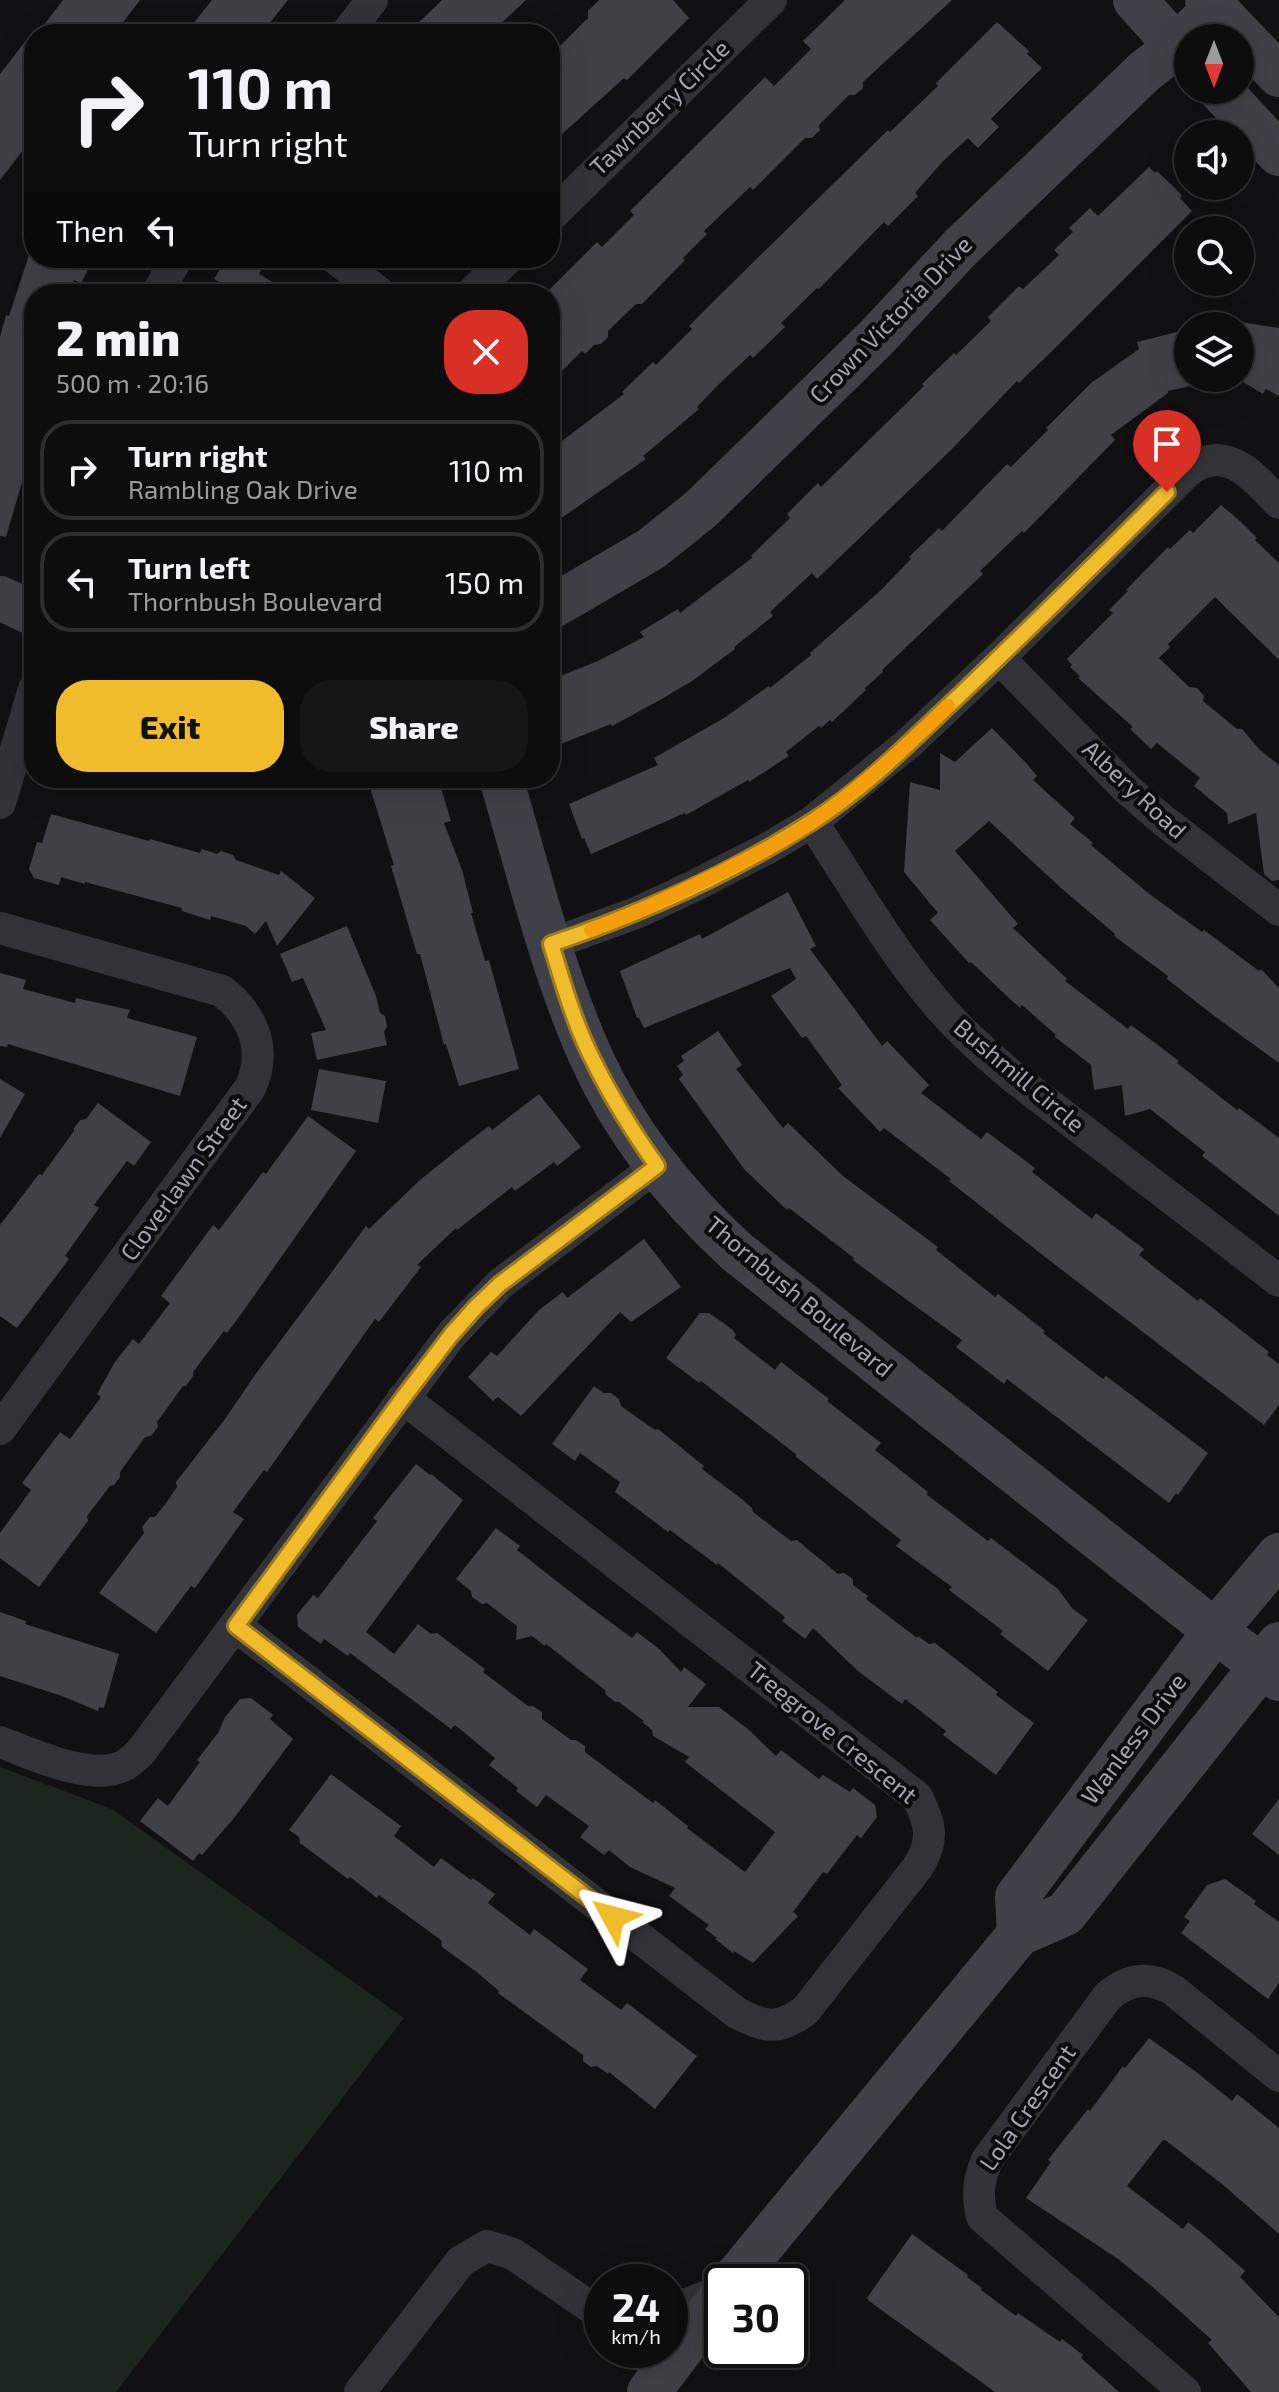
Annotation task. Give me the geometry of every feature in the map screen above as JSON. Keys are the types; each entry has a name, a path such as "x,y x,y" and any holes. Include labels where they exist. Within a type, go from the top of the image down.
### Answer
{"street":[{"path":"354,24 372,0"},
{"name":"Tawnberry Circle","path":"560,207 771,0"},
{"path":"1135,0 1174,44"},
{"path":"1211,4 1279,75"},
{"name":"Crown Victoria Drive","path":"1199,24 1211,4"},
{"name":"Crown Victoria Drive","path":"560,602 651,549 701,509 876,338 961,247 1145,71 1174,57"},
{"path":"1233,104 1279,154"},
{"path":"348,268 368,284"},
{"path":"481,284 498,268"},
{"path":"551,944 636,913 694,886 812,822 910,742 1188,471 1206,461 1228,462 1248,471 1279,503"},
{"path":"0,598 24,609"},
{"name":"Albery Road","path":"999,658 1128,790 1279,910"},
{"path":"0,803 24,723"},
{"name":"Thornbush Boulevard","path":"504,788 574,1017 593,1060 639,1140 677,1190 737,1252 1215,1631 1273,1663"},
{"name":"Bushmill Circle","path":"812,822 898,953 943,1012 976,1045 1279,1281"},
{"name":"Cloverlawn Street","path":"0,928 222,991 238,1004 248,1019 259,1052 256,1077 250,1088 0,1429"},
{"path":"0,1742 57,1763 96,1771 123,1766 140,1753 451,1335 500,1284 657,1166"},
{"name":"Treegrove Crescent","path":"236,1626 737,2013 760,2025 785,2025 805,2011 917,1868 927,1854 930,1838 928,1819 917,1797 403,1398"},
{"name":"Wanless Drive","path":"1019,1934 1017,1897 1215,1631 1279,1555"},
{"path":"747,2264 1019,1934 1065,1914 1273,1663"},
{"name":"Lola Crescent","path":"1185,2392 982,2217 977,2198 979,2178 987,2160 1108,1996 1133,1981 1161,1983 1173,1990 1279,2076"},
{"path":"360,2392 461,2261 487,2246 513,2254 584,2303"},
{"path":"649,2392 704,2317"}],"shaded area":[{"path":"0,1767 112,1809 404,2018 116,2392 0,2392"}],"building":[{"path":"63,0 140,0 122,24 45,24"},
{"path":"212,0 288,0 269,24 193,24"},
{"path":"442,0 526,0 501,24 417,24"},
{"path":"599,0 673,0 689,18 627,80 624,78 560,136 560,46 588,18 588,11"},
{"path":"845,0 952,0 863,82 863,88 855,95 849,95 819,125 820,130 812,138 805,138 753,190 750,187 704,231 707,234 683,258 685,260 642,304 636,304 608,331 608,337 601,344 594,345 585,354 582,351 560,373 560,284 555,284 597,242 602,247 634,215 630,211 765,77 774,86 811,49 803,41"},
{"path":"997,22 1029,51 1027,54 1042,68 991,119 999,127 978,148 968,138 943,161 915,193 918,196 888,226 884,222 781,323 785,327 753,358 750,355 717,386 697,407 699,409 643,456 646,459 560,519 560,442 624,394 622,392 653,362 656,365 692,329 689,326 888,130 890,132 938,86 936,83"},
{"path":"24,43 24,149 0,180 0,74"},
{"path":"1149,167 1174,187 1174,200 1182,200 1192,211 1187,216 1174,216 1174,229 1050,353 1019,383 1017,381 952,449 817,579 812,573 770,612 773,616 735,649 660,700 612,726 561,744 560,676 644,637 640,632 678,609 680,613 752,558 790,518 787,514 818,483 821,487 924,386 922,384 991,321 988,317 1019,286 1023,289 1059,255 1054,250 1073,232 1069,228 1090,208 1098,216"},
{"path":"25,268 89,268 81,283 74,280 73,284 24,284 24,475 6,537 0,536 0,337 6,315 9,316"},
{"path":"221,268 258,268 261,270 259,274 276,284 220,284 214,279"},
{"path":"1254,324 1279,328 1279,396 1266,389 1263,394 1254,389"},
{"path":"1174,333 1174,390 1111,435 1115,440 1024,533 1022,531 980,571 983,574 832,722 830,720 821,728 819,726 786,752 789,756 749,782 686,815 591,854 569,804 658,765 654,758 770,688 811,655 880,591 939,528 942,531 1007,464 1011,467 1091,383 1139,349 1137,342"},
{"path":"1221,505 1279,563 1279,660 1215,597 1168,644 1170,647 1159,658 1189,687 1197,688 1204,696 1203,701 1237,729 1242,729 1259,749 1279,765 1279,880 1272,881 1264,874 1256,813 1228,824 1227,813 1194,786 1200,778 1157,743 1151,749 1130,729 1133,727 1078,678 1080,676 1070,667 1072,665 1067,659 1113,613 1109,610 1168,547 1170,549 1190,530 1193,533"},
{"path":"992,728 1037,776 1033,780 1075,818 1070,824 1093,843 1091,845 1148,893 1259,971 1261,969 1279,988 1279,1063 1114,936 989,821 955,851 1018,924 1013,928 1067,979 1065,981 1128,1029 1131,1025 1237,1110 1239,1108 1279,1138 1279,1216 1202,1156 1205,1152 1150,1109 1125,1116 1122,1085 1094,1090 1091,1065 969,963 930,920 938,913 904,872 910,782 940,790 940,753 955,762"},
{"path":"370,788 441,788 451,821 444,823 462,870 471,913 485,961 489,960 519,1069 459,1086 391,866 394,865"},
{"path":"51,814 200,853 202,849 217,854 221,851 233,855 236,860 279,875 281,871 315,898 277,946 266,921 255,934 246,926 211,916 210,920 182,911 182,908 85,882 61,877 59,885 34,878 29,869 37,842 42,843"},
{"path":"788,892 816,946 810,949 882,1046 887,1041 929,1085 921,1093 981,1139 987,1132 1035,1168 1032,1172 1092,1219 1096,1213 1144,1249 1139,1255 1269,1352 1267,1355 1279,1364 1279,1405 1264,1425 1040,1253 949,1181 951,1179 884,1128 880,1132 838,1088 842,1085 806,1036 802,1038 771,996 796,979 790,968 644,1028 637,1018 620,971 700,934 702,939"},
{"path":"347,926 380,1013 385,1016 387,1045 317,1060 311,1033 326,1030 303,978 292,982 280,954"},
{"path":"0,973 26,980 23,989 75,1003 76,998 130,1010 127,1018 197,1037 180,1096 8,1044 7,1047 0,1046"},
{"path":"718,1031 742,1065 736,1069 783,1128 788,1123 843,1176 938,1247 936,1250 995,1297 998,1294 1103,1379 1106,1376 1208,1453 1178,1495 1176,1493 1169,1503 1007,1379 1004,1384 956,1347 962,1340 862,1267 789,1208 787,1210 744,1169 679,1079 683,1075 677,1066 684,1061 681,1056"},
{"path":"319,1069 386,1081 378,1123 311,1110"},
{"path":"0,1079 25,1094 0,1138"},
{"path":"539,1094 581,1147 557,1166 554,1162 515,1191 512,1187 456,1228 417,1265 421,1267 379,1322 375,1319 267,1472 264,1470 233,1512 244,1519 195,1588 191,1586 156,1633 99,1593 144,1533 142,1527 166,1503 177,1487 176,1482 366,1226 369,1229 420,1180 456,1151 489,1126 492,1130"},
{"path":"98,1103 151,1142 134,1166 127,1161 94,1205 99,1208 65,1256 69,1259 17,1328 0,1316 0,1225 39,1174 42,1175 80,1120 86,1119"},
{"path":"308,1116 356,1151 239,1317 227,1333 224,1331 193,1372 186,1386 157,1422 158,1427 151,1436 145,1437 120,1472 120,1477 87,1516 88,1521 39,1587 0,1558 0,1533 31,1490 22,1483 60,1432 70,1439 101,1397 97,1394 115,1362 133,1339 139,1344 170,1303 161,1296 213,1225 219,1230 263,1172 266,1174"},
{"path":"644,1239 681,1287 631,1322 620,1312 521,1416 498,1397 493,1401 468,1377 491,1352 497,1356 539,1310 563,1292 567,1298"},
{"path":"700,1313 709,1313 733,1330 734,1338 775,1370 781,1362 829,1399 827,1401 881,1443 875,1450 928,1492 926,1494 1058,1589 1072,1608 1088,1620 1048,1671 1000,1634 1003,1631 949,1590 952,1587 896,1546 901,1540 797,1455 666,1358"},
{"path":"594,1386 619,1399 621,1406 655,1430 658,1429 704,1466 702,1469 743,1500 753,1512 791,1541 797,1540 838,1574 844,1573 853,1579 853,1585 868,1596 866,1599 917,1638 929,1644 935,1643 1034,1723 996,1775 943,1735 946,1731 905,1699 902,1704 858,1671 813,1628 805,1639 782,1621 785,1617 718,1563 670,1530 668,1532 615,1492 620,1482 580,1453 575,1461 552,1444"},
{"path":"416,1464 463,1500 366,1632 394,1654 418,1624 431,1634 437,1633 528,1706 542,1712 542,1719 585,1746 585,1752 653,1803 655,1800 745,1872 775,1832 685,1762 689,1757 653,1736 644,1721 606,1695 605,1690 546,1644 532,1636 516,1640 517,1626 487,1603 482,1604 472,1597 471,1591 456,1579 496,1528 520,1546 517,1550 587,1605 632,1638 637,1632 681,1672 684,1667 706,1684 688,1707 719,1707 776,1756 781,1750 819,1779 823,1775 850,1792 853,1788 875,1805 877,1817 861,1838 857,1835 827,1874 823,1872 793,1912 798,1916 753,1963 715,1939 705,1929 709,1925 669,1896 675,1888 630,1867 609,1850 604,1855 580,1837 589,1826 546,1795 537,1807 516,1791 518,1788 489,1765 495,1758 455,1725 451,1729 350,1653 348,1656 324,1639 321,1644 298,1627 297,1615 313,1595 318,1598 377,1521 373,1518"},
{"path":"0,1612 26,1621 25,1624 119,1654 104,1708 99,1707 98,1711 0,1676"},
{"path":"251,1698 273,1715 270,1719 293,1739 234,1818 193,1861 140,1821 158,1798 168,1806 200,1762 197,1760 218,1733 225,1717 240,1699"},
{"path":"331,1774 401,1826 394,1836 434,1867 441,1858 471,1880 473,1878 495,1894 488,1903 530,1935 534,1929 588,1969 580,1980 621,2010 627,2003 697,2056 655,2109 609,2072 597,2066 591,2067 583,2061 583,2055 498,1993 474,1970 442,1947 441,1940 379,1895 377,1898 350,1877 348,1879 300,1843 299,1837 289,1830"},
{"path":"1279,1799 1279,1855 1252,1834"},
{"path":"1225,1879 1279,1922 1279,1983 1268,1999 1181,1933 1190,1921 1184,1917 1207,1885"},
{"path":"1149,2038 1232,2101 1237,2094 1279,2128 1279,2234 1165,2140 1127,2186 1183,2229 1188,2222 1209,2239 1245,2271 1240,2277 1279,2317 1279,2392 1251,2392 1208,2343 1212,2340 1154,2288 1118,2259 1026,2198 1051,2162 1048,2160"},
{"path":"912,2234 968,2275 981,2290 1016,2316 1018,2313 1083,2355 1081,2358 1119,2392 995,2392 869,2301 867,2298"}],"slow traffic":[{"path":"591,930 694,886 812,822 864,782 948,706"}],"route":[{"path":"613,1917 236,1626 403,1398 476,1307 500,1284 657,1166 593,1060 574,1017 551,944 636,913 694,886 812,822 910,742 1167,492"}]}
